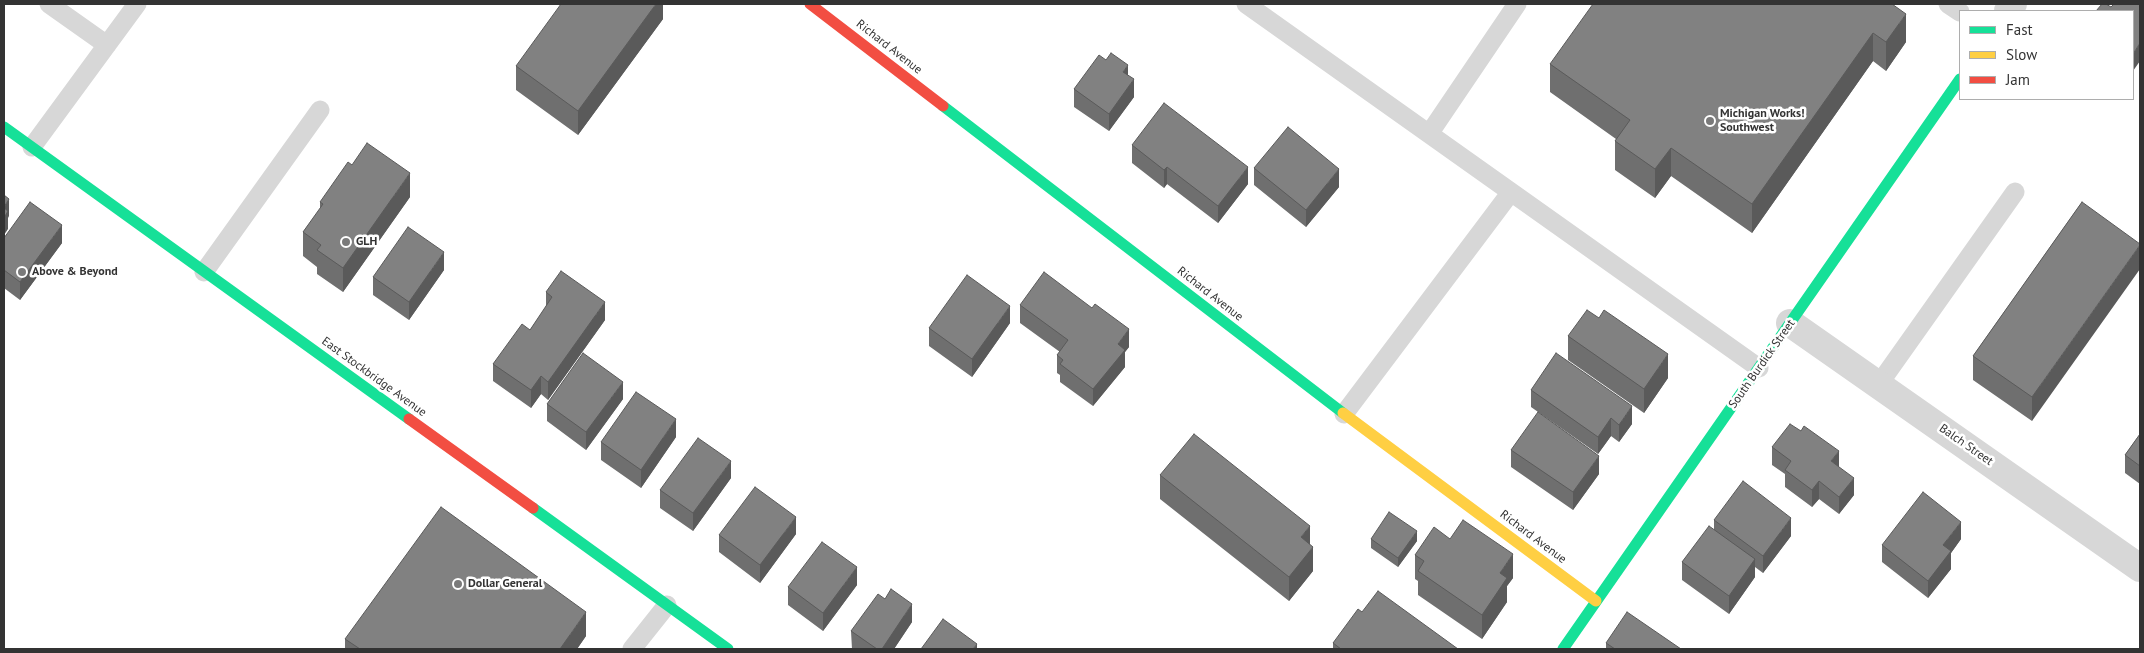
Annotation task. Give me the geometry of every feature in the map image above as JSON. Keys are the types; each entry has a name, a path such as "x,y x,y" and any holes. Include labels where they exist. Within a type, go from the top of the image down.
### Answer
{"street":[{"name":"Richard Avenue","path":"810,4 1344,414 1596,601"},
{"name":"South Burdick Street","path":"1563,649 1959,81"},
{"name":"East Stockbridge Avenue","path":"4,127 728,649"},
{"name":"Balch Street","path":"1790,323 2140,568"}],"lane":[{"path":"49,4 107,45"},
{"path":"32,148 137,4"},
{"path":"1246,4 1759,368"},
{"path":"1429,134 1517,4"},
{"path":"1948,4 1959,11"},
{"path":"204,272 320,110"},
{"path":"1344,414 1511,192"},
{"path":"1879,384 2014,192"},
{"path":"632,649 667,605"}],"building":[{"path":"561,4 656,4 578,111 516,66"},
{"name":"Michigan Works! Southwest","path":"1593,4 1892,4 1906,14 1886,42 1873,33 1752,204 1671,148 1655,169 1615,141 1630,120 1550,64"},
{"path":"2102,4 2111,7 2114,4 2140,4 2140,43 2134,52 2134,10 2097,10"},
{"path":"1111,53 1128,65 1123,72 1134,79 1109,114 1074,89 1099,55 1106,60"},
{"path":"1164,103 1248,167 1218,206 1167,167 1164,170 1132,145"},
{"path":"1288,127 1339,169 1306,210 1254,168"},
{"name":"GLH","path":"367,143 410,173 343,268 317,250 321,245 303,232 323,204 320,202 348,162 352,165"},
{"path":"4,195 9,199 4,207"},
{"name":"Above & Beyond","path":"30,202 62,225 20,282 4,270 4,238"},
{"path":"2082,202 2140,245 2032,397 1973,356"},
{"path":"4,208 8,211 4,218"},
{"path":"408,227 444,252 409,302 373,277"},
{"path":"561,271 605,302 548,382 541,376 531,390 493,364 522,324 530,330 552,297 546,292"},
{"path":"1044,272 1092,308 1095,304 1129,329 1118,344 1125,350 1093,389 1060,364 1063,360 1057,355 1068,340 1020,305"},
{"path":"967,275 1010,306 972,359 929,328"},
{"path":"1587,310 1599,318 1604,310 1668,354 1644,389 1568,336"},
{"path":"583,353 623,382 586,432 547,404"},
{"path":"1556,353 1632,406 1619,425 1611,418 1598,437 1531,390"},
{"path":"636,392 676,419 641,470 601,442"},
{"path":"1538,412 1599,456 1573,492 1511,450"},
{"path":"1790,424 1801,431 1804,426 1839,451 1831,461 1854,478 1839,497 1819,481 1812,490 1785,470 1791,461 1772,447"},
{"path":"1194,434 1310,526 1301,537 1313,547 1289,577 1160,475"},
{"path":"2140,434 2140,466 2125,455"},
{"path":"698,438 731,461 693,513 660,490"},
{"path":"1743,481 1791,518 1763,556 1714,520"},
{"path":"755,487 796,517 760,565 719,535"},
{"path":"1923,492 1961,522 1943,545 1951,551 1928,581 1882,545"},
{"name":"Dollar General","path":"441,507 586,612 560,649 360,649 345,639"},
{"path":"1389,512 1417,531 1398,558 1371,539"},
{"path":"1463,520 1513,554 1500,573 1507,578 1482,615 1418,571 1424,561 1415,555 1434,527 1450,539"},
{"path":"1709,526 1755,559 1729,596 1682,562"},
{"path":"822,542 857,567 823,613 788,587"},
{"path":"891,589 912,604 882,649 877,649 851,631 878,594 885,599"},
{"path":"1378,591 1458,649 1341,649 1333,643 1358,609 1362,612"},
{"path":"1627,612 1681,649 1615,649 1606,643"},
{"path":"943,619 977,644 973,649 921,649"}],"traffic: fast":[{"path":"1563,649 1959,80"},
{"path":"943,106 1343,413"},
{"path":"4,127 409,419"},
{"path":"533,508 728,649"}],"traffic: slow":[{"path":"1343,413 1596,601"}],"traffic: jam":[{"path":"810,4 943,106"},
{"path":"409,419 533,508"}],"place":[{"name":"Michigan Works! Southwest","path":"1710,121"},
{"name":"GLH","path":"346,242"},
{"name":"Above & Beyond","path":"22,272"},
{"name":"Dollar General","path":"458,584"}]}
